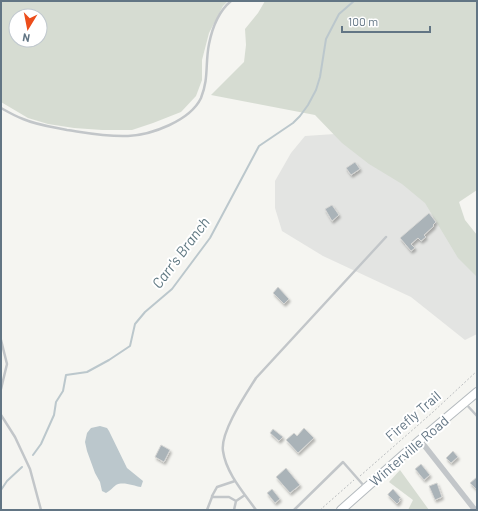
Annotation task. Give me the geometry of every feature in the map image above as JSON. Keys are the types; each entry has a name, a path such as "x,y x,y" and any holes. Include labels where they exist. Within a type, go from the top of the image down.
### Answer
{"street":[{"name":"Winterville Road","path":"341,510 477,392"},
{"path":"420,440 475,510"}],"lane":[{"path":"1,108 23,120 44,126 103,135 129,136 154,131 176,122 189,112 200,100 206,84 209,43 223,9 231,1"},
{"path":"256,510 235,481 222,450 225,436 239,404 256,378 386,238"},
{"path":"1,340 7,364 1,389"},
{"path":"464,403 477,416"},
{"path":"1,415 15,437 30,469 41,510"},
{"path":"294,510 343,462 366,488"},
{"path":"207,510 217,487 235,481"},
{"path":"234,510 236,501 245,495"},
{"path":"212,497 229,497 236,501"}],"path":[{"name":"Firefly Trail","path":"361,475 477,371"},
{"path":"320,510 354,481"}],"shaded area":[{"path":"1,1 228,1 223,6 209,33 202,60 202,80 196,96 181,112 132,130 74,128 48,124 28,118 1,102"},
{"path":"265,1 477,1 477,190 459,202 465,220 477,235 477,277 458,258 425,203 402,184 369,164 342,143 315,115 211,95 244,62 246,45 245,29 258,13"},
{"path":"335,134 426,199 477,268 477,334 465,340 411,297 323,256 282,231 275,208 275,181 291,153 305,136"},
{"path":"100,426 107,428 109,431 127,468 143,481 141,487 122,483 116,485 106,493 102,491 85,442 87,433 91,428"},
{"path":"400,470 429,510 408,510 413,500 389,482"}],"building":[{"path":"355,162 360,169 351,175 346,168"},
{"path":"332,205 339,215 332,221 325,209"},
{"path":"429,213 436,222 433,225 434,226 424,235 426,237 421,241 418,238 411,244 415,248 411,251 400,238"},
{"path":"278,287 289,299 284,304 273,293"},
{"path":"304,428 314,438 298,453 286,440 294,433 297,436"},
{"path":"273,429 283,437 279,441 270,433"},
{"path":"161,445 170,450 164,462 155,457"},
{"path":"453,451 458,457 451,463 446,458"},
{"path":"421,464 430,475 424,480 415,469"},
{"path":"286,468 300,485 290,493 276,477"},
{"path":"477,477 477,490 470,483"},
{"path":"437,483 442,497 435,500 429,486"},
{"path":"272,489 280,499 275,503 267,493"},
{"path":"393,489 401,498 397,504 388,495"}],"waterway":[{"name":"Carr's Branch","path":"33,455 41,444 54,415 56,402 63,391 66,375 87,372 130,346 135,324 145,312 172,289 210,238 259,146 293,123 308,105 316,90 320,77 326,39 339,14 354,1"},
{"name":"Carr's Branch","path":"1,490 7,481 22,467"}]}
